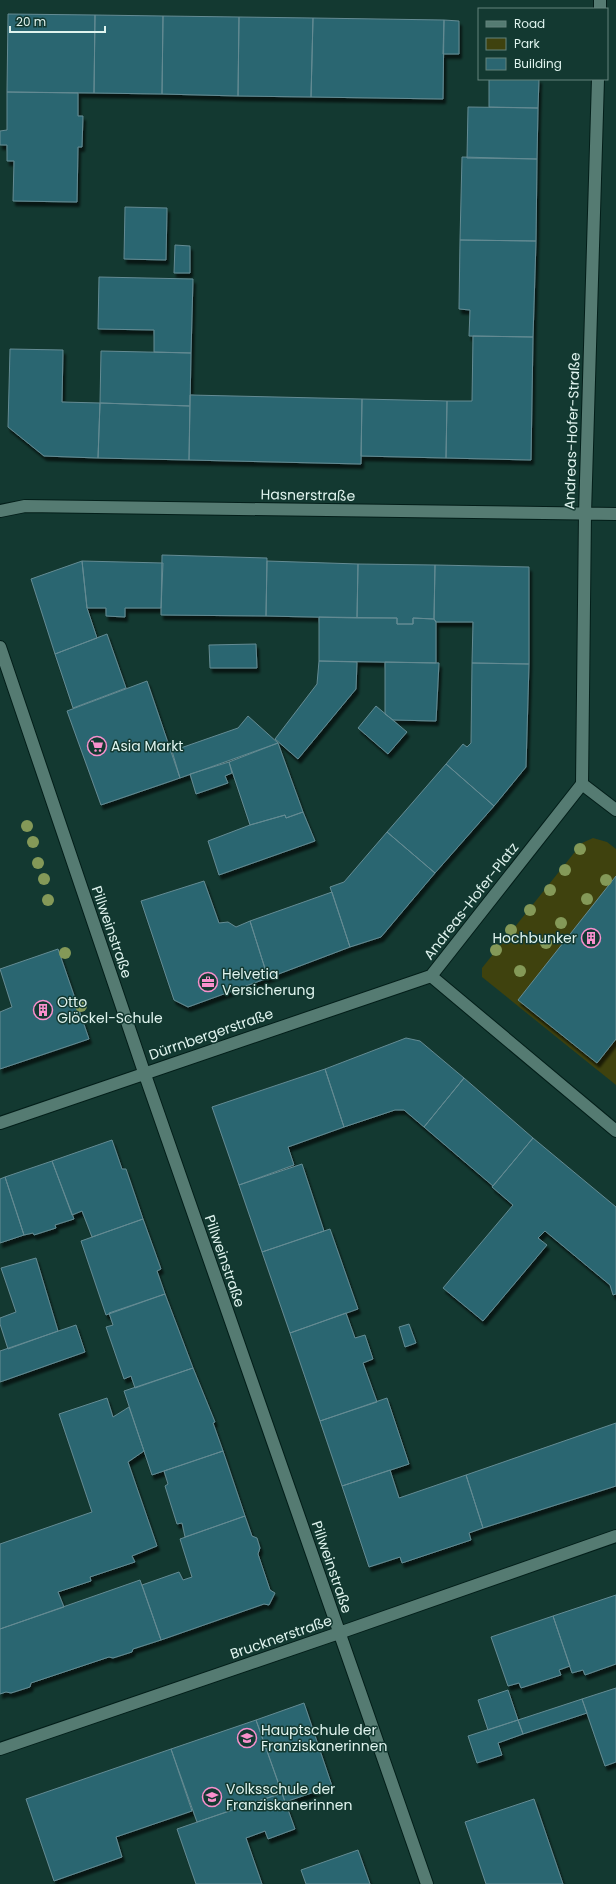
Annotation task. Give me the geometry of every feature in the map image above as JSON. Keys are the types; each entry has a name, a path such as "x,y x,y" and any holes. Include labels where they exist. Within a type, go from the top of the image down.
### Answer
{"street":[{"name":"Andreas-Hofer-Straße","path":"582,784 585,514 598,80"},
{"name":"Hasnerstraße","path":"0,511 25,506 616,514"},
{"name":"Pillweinstraße","path":"0,647 144,1072 427,1884"},
{"path":"582,784 616,810"},
{"name":"Andreas-Hofer-Platz","path":"582,784 432,976 616,1131"},
{"name":"Dürrnbergerstraße","path":"0,1123 144,1072 432,976"},
{"name":"Brucknerstraße","path":"0,1749 616,1536"}],"green space":[{"path":"593,838 607,842 616,849 616,1085 482,977 482,968 582,843"}],"building":[{"path":"8,14 95,15 94,93 7,92"},
{"path":"95,15 163,16 162,94 94,93"},
{"path":"163,16 239,17 238,96 162,94"},
{"path":"239,17 313,18 311,97 238,96"},
{"path":"313,18 444,20 443,99 311,97"},
{"path":"444,20 459,21 459,54 443,54"},
{"path":"489,80 539,80 538,108 489,107"},
{"path":"7,92 78,93 78,116 83,116 82,147 78,147 77,202 13,201 14,161 7,161 7,145 0,145 0,131 7,130"},
{"path":"468,107 538,108 537,159 467,158"},
{"path":"462,157 537,159 536,241 460,240"},
{"path":"125,207 167,208 166,260 124,259"},
{"path":"460,240 536,241 533,337 469,336 470,310 459,309"},
{"path":"175,245 190,246 190,273 174,273"},
{"path":"99,277 193,279 191,353 154,352 154,330 98,329"},
{"path":"473,336 533,337 531,460 446,458 447,401 472,401"},
{"path":"10,349 63,350 62,402 100,403 98,458 44,456 8,427"},
{"path":"101,351 191,353 190,406 100,403"},
{"path":"190,395 362,399 361,464 189,460"},
{"path":"362,399 447,401 446,458 361,456"},
{"path":"100,403 190,406 189,460 98,458"},
{"path":"162,555 267,558 266,616 161,615"},
{"path":"82,561 163,563 161,608 125,608 125,617 106,616 106,608 87,608"},
{"path":"82,561 87,608 97,638 55,654 31,579"},
{"path":"267,561 358,564 357,618 266,616"},
{"path":"358,564 435,565 434,619 413,618 413,624 397,624 397,618 357,618"},
{"path":"435,565 529,567 529,664 472,663 473,622 436,622 434,619"},
{"path":"319,617 397,618 397,624 413,624 413,618 434,619 436,622 436,663 319,661"},
{"path":"107,634 126,688 73,708 55,654"},
{"path":"256,644 257,668 210,668 209,645"},
{"path":"319,661 357,662 356,689 298,759 275,739 317,684"},
{"path":"385,662 439,663 436,721 393,720 385,714"},
{"path":"472,663 529,664 526,767 494,806 446,764 463,744 467,747 471,743"},
{"path":"147,681 180,778 101,805 67,711"},
{"path":"376,706 407,732 388,754 358,728"},
{"path":"248,716 278,743 180,778 172,751 238,728"},
{"path":"278,743 303,812 286,818 285,815 250,825 229,762"},
{"path":"229,762 232,773 225,776 228,783 196,794 190,774"},
{"path":"446,764 494,806 435,873 387,832"},
{"path":"303,812 315,841 219,875 208,841 250,825 285,815 286,818"},
{"path":"387,832 435,873 381,937 350,947 330,887 344,882"},
{"name":"Hochbunker","path":"616,876 616,1039 597,1063 518,1000"},
{"path":"204,881 219,923 228,922 236,927 250,921 268,978 188,1007 174,1000 141,901"},
{"path":"332,892 350,947 268,978 250,921"},
{"name":"Otto Glöckel-Schule","path":"58,949 89,1039 0,1069 0,1012 12,1007 0,969"},
{"path":"406,1038 420,1041 464,1078 424,1127 404,1110 395,1110 344,1127 325,1069"},
{"path":"325,1069 344,1127 288,1147 294,1165 239,1185 212,1107"},
{"path":"464,1078 533,1138 493,1186 424,1127"},
{"path":"533,1138 616,1207 616,1294 613,1295 610,1285 545,1231 538,1238 547,1245 483,1321 443,1288 513,1205 492,1187"},
{"path":"112,1140 122,1169 126,1169 143,1219 92,1237 82,1211 72,1215 52,1161"},
{"path":"52,1161 74,1219 55,1225 56,1228 34,1235 33,1233 24,1235 5,1177"},
{"path":"302,1164 324,1231 262,1252 239,1185"},
{"path":"5,1177 24,1235 0,1243 0,1179"},
{"path":"143,1219 161,1269 157,1271 165,1294 106,1315 81,1241"},
{"path":"330,1229 358,1309 290,1333 262,1252"},
{"path":"36,1258 58,1331 8,1349 0,1324 0,1318 16,1312 1,1268"},
{"path":"165,1294 193,1368 135,1388 131,1376 124,1379 106,1327 113,1325 109,1313"},
{"path":"346,1313 355,1338 365,1335 373,1359 363,1363 377,1402 320,1421 290,1333"},
{"path":"409,1324 416,1343 405,1347 399,1327"},
{"path":"76,1325 85,1352 0,1382 0,1351"},
{"path":"193,1368 215,1422 213,1423 223,1451 152,1475 124,1391"},
{"path":"107,1398 113,1417 129,1407 144,1451 128,1462 157,1546 132,1556 135,1562 90,1577 91,1581 58,1592 64,1607 0,1629 0,1544 92,1512 59,1414"},
{"path":"387,1398 409,1464 342,1486 320,1421"},
{"path":"616,1423 616,1486 483,1528 466,1475"},
{"path":"223,1451 245,1516 185,1537 182,1523 177,1524 165,1486 168,1484 164,1471"},
{"path":"390,1470 399,1498 466,1475 483,1528 469,1533 471,1540 402,1563 400,1557 369,1567 342,1486"},
{"path":"245,1516 252,1536 257,1538 260,1548 258,1554 270,1590 275,1593 269,1605 264,1604 161,1640 142,1585 179,1572 183,1580 192,1577 180,1539"},
{"path":"140,1580 161,1640 133,1649 132,1652 113,1658 109,1657 31,1683 30,1687 11,1693 6,1692 0,1694 0,1629"},
{"path":"616,1595 616,1664 585,1675 583,1670 572,1673 553,1616"},
{"path":"553,1616 570,1666 559,1670 561,1675 521,1688 519,1683 508,1686 491,1637"},
{"path":"616,1688 616,1762 605,1766 582,1699"},
{"path":"508,1690 518,1720 488,1730 478,1700"},
{"path":"582,1699 587,1713 523,1734 518,1720"},
{"path":"304,1703 332,1786 285,1802 256,1720"},
{"path":"256,1720 282,1793 197,1822 171,1749"},
{"path":"518,1720 523,1734 498,1743 502,1755 477,1763 468,1736"},
{"path":"171,1749 192,1811 116,1837 122,1857 54,1881 26,1799"},
{"path":"282,1793 295,1829 268,1839 265,1831 246,1838 262,1884 196,1884 177,1829"},
{"path":"534,1799 563,1884 486,1884 465,1822"},
{"path":"358,1850 370,1884 306,1884 301,1870"}],"place":[{"name":"Asia Markt","path":"97,746"},
{"name":"Hochbunker","path":"591,938"},
{"name":"Helvetia Versicherung","path":"208,982"},
{"name":"Otto Glöckel-Schule","path":"43,1010"},
{"name":"Hauptschule der Franziskanerinnen","path":"247,1738"},
{"name":"Volksschule der Franziskanerinnen","path":"212,1797"}]}
